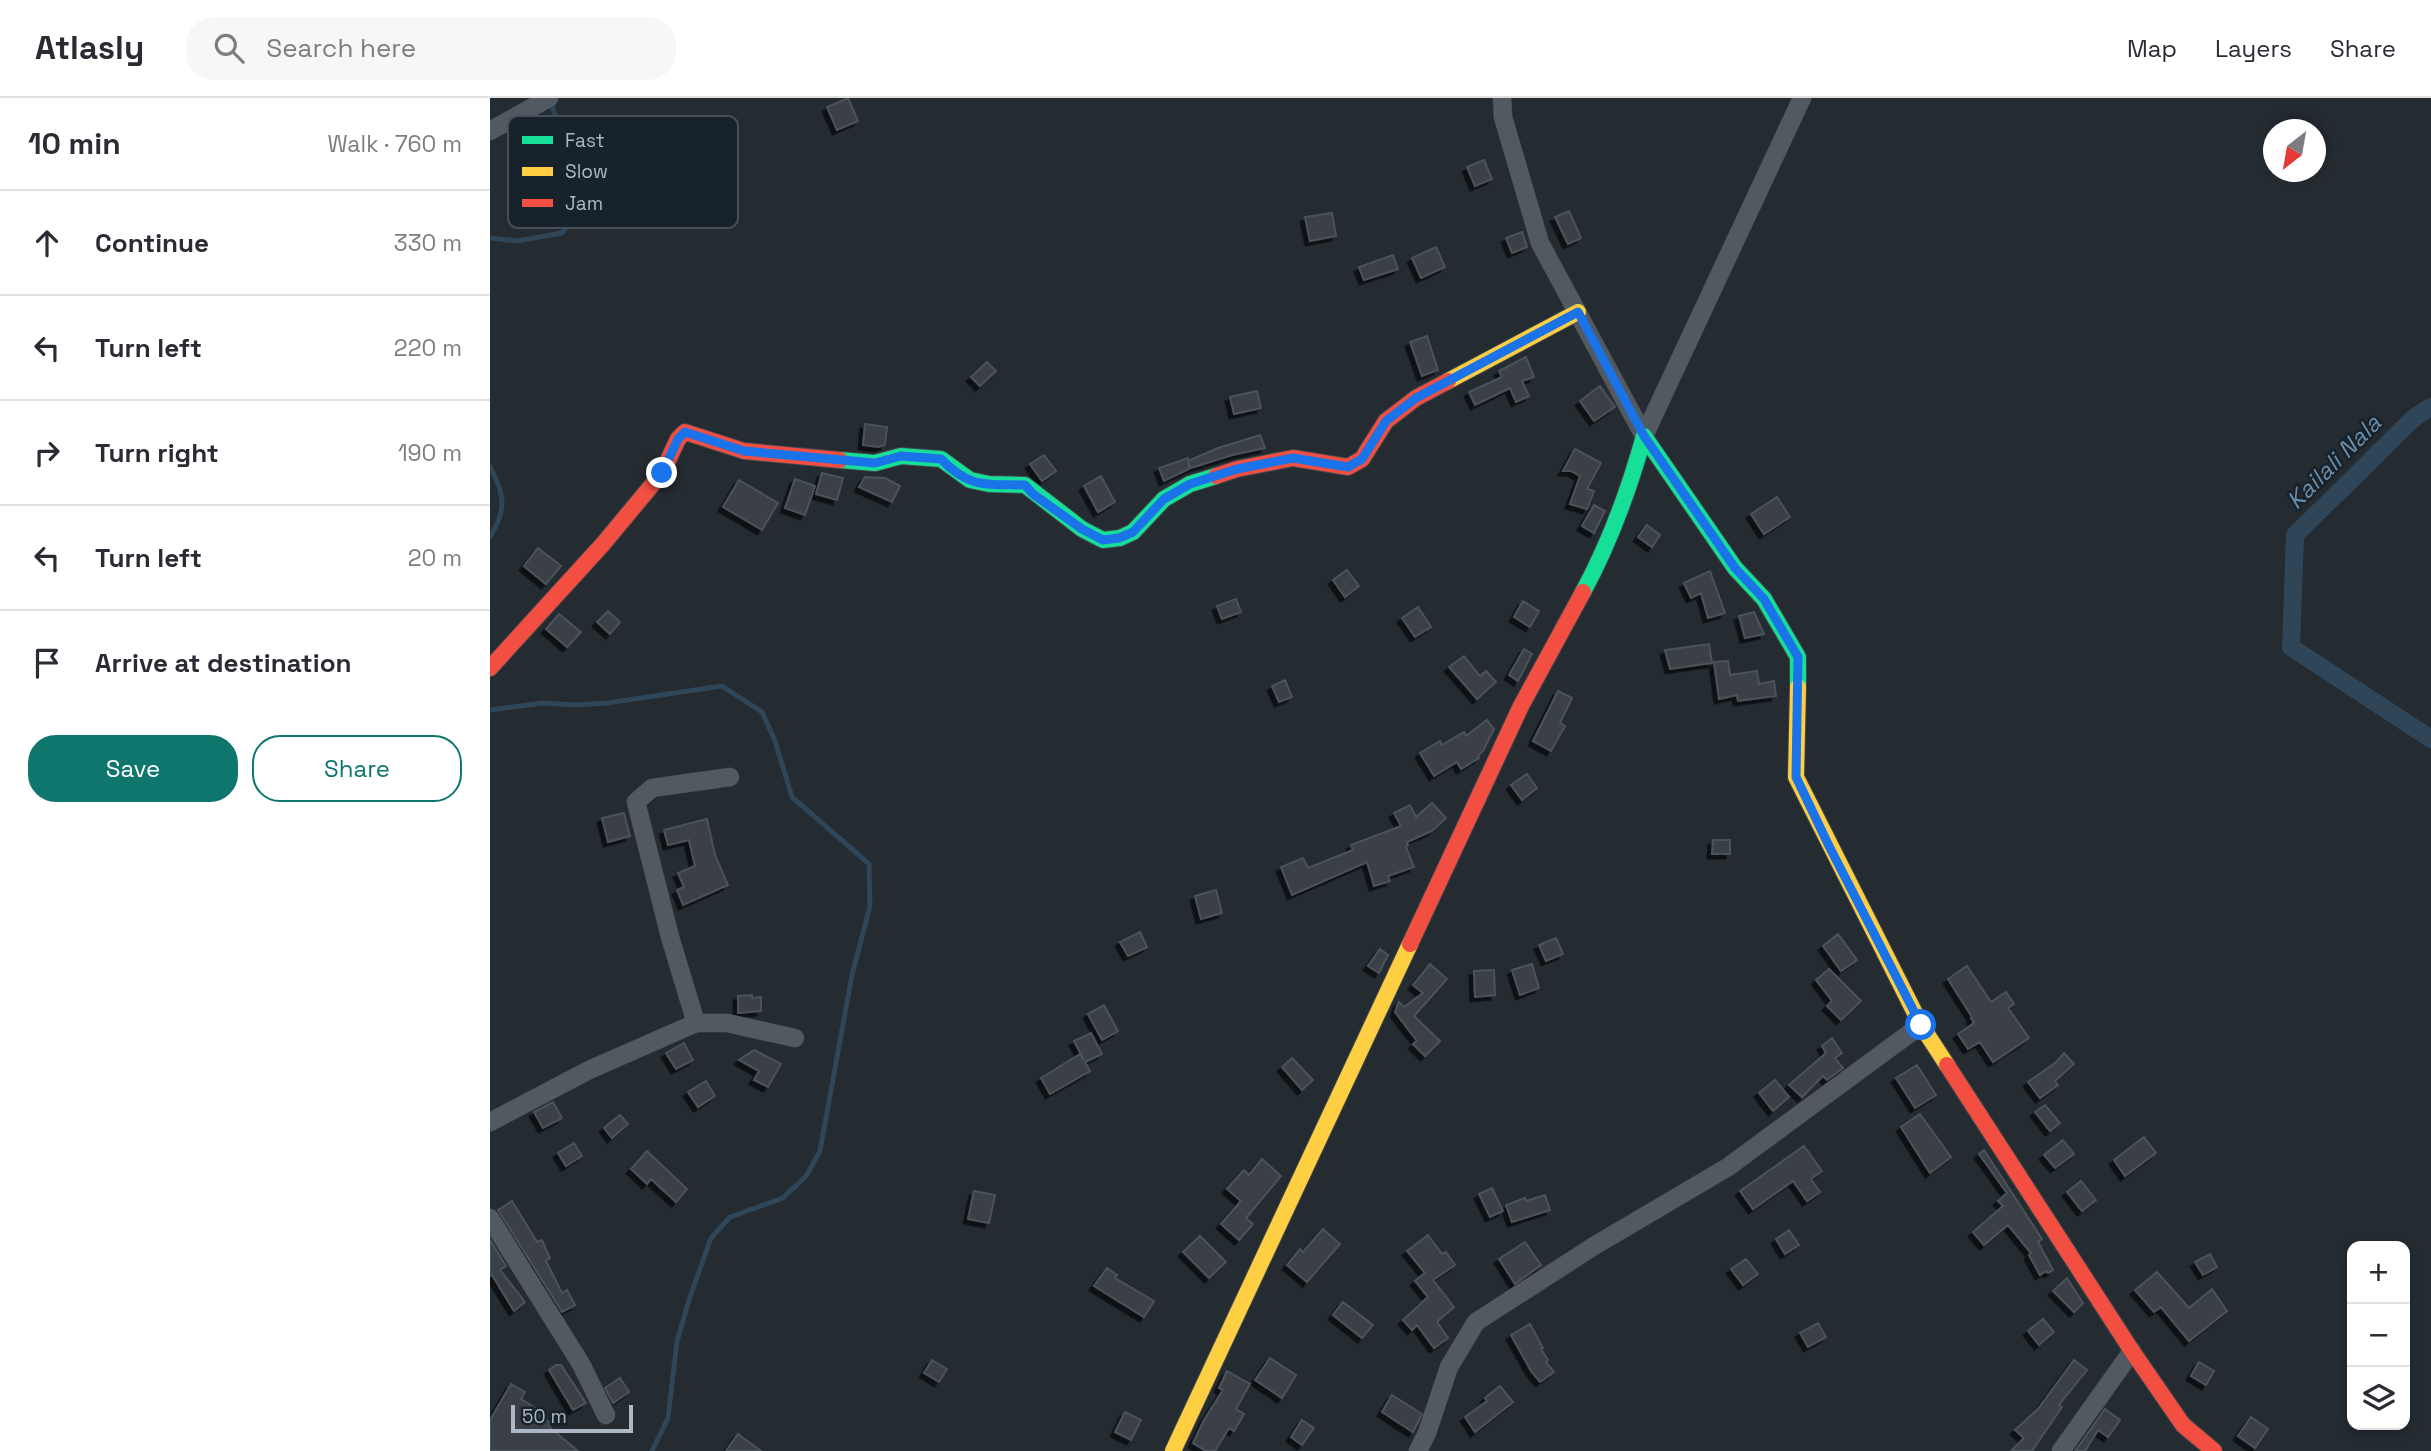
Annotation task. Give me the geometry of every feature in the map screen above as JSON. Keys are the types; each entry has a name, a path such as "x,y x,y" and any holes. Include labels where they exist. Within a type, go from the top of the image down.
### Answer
{"street":[{"path":"517,116 549,98"},
{"path":"1502,98 1503,117 1539,243 1644,436 1735,568 1764,599 1798,657 1796,777 1921,1025 2132,1351 2183,1425 2214,1451"},
{"path":"1172,1451 1515,718 1590,579 1632,481 1644,436 1802,98"},
{"path":"490,131 508,121"},
{"path":"490,668 603,544 662,473 678,439 685,432 744,451 875,463 901,456 941,459 955,473 974,483 1025,485 1033,494 1082,529 1103,540 1119,538 1133,532 1164,499 1190,484 1237,469 1293,458 1348,467 1362,459 1386,421 1416,398 1578,312"},
{"path":"696,1023 670,937 636,802 652,789 730,777"},
{"path":"490,1122 589,1070 696,1023 726,1023 795,1038"},
{"path":"1418,1451 1427,1433 1449,1367 1476,1322 1594,1246 1728,1167 1921,1025"},
{"path":"490,1219 581,1364 606,1415"},
{"path":"2061,1451 2132,1351"}],"building":[{"path":"848,98 858,121 837,130 827,107"},
{"path":"1484,160 1492,179 1475,186 1467,167"},
{"path":"1569,211 1581,238 1568,244 1555,217"},
{"path":"1332,213 1336,236 1310,241 1305,217"},
{"path":"1522,232 1527,247 1512,253 1506,238"},
{"path":"1436,247 1445,267 1421,278 1412,258"},
{"path":"1393,255 1398,269 1364,280 1359,267"},
{"path":"1427,336 1438,370 1422,376 1410,342"},
{"path":"1526,357 1534,377 1522,381 1529,396 1516,402 1510,388 1475,405 1469,392 1502,377 1499,371"},
{"path":"987,362 996,371 980,386 971,377"},
{"path":"1600,386 1615,407 1594,421 1580,401"},
{"path":"1257,391 1261,408 1234,414 1230,397"},
{"path":"865,424 887,427 885,445 863,445"},
{"path":"1260,435 1265,448 1191,468 1188,461 1218,448"},
{"path":"1575,449 1601,463 1587,489 1594,491 1587,509 1570,504 1580,476 1571,471 1563,471"},
{"path":"1044,455 1056,471 1042,481 1030,464"},
{"path":"1188,458 1189,469 1164,481 1159,468"},
{"path":"822,473 843,478 837,500 816,494"},
{"path":"1101,476 1115,502 1098,512 1084,486"},
{"path":"865,477 885,478 900,486 892,502 859,487"},
{"path":"795,479 815,486 805,515 785,508"},
{"path":"739,480 778,503 762,530 723,507"},
{"path":"1777,497 1790,517 1764,534 1751,514"},
{"path":"1594,505 1605,511 1594,533 1582,526"},
{"path":"1647,525 1660,535 1652,547 1638,537"},
{"path":"538,548 561,566 546,584 524,566"},
{"path":"1347,570 1359,586 1345,597 1333,580"},
{"path":"1710,571 1725,613 1708,618 1701,593 1691,598 1684,583"},
{"path":"1236,599 1241,612 1222,619 1217,606"},
{"path":"1523,601 1539,611 1530,627 1514,617"},
{"path":"1418,607 1431,627 1415,637 1402,618"},
{"path":"608,611 620,622 610,634 597,622"},
{"path":"1754,612 1764,634 1745,638 1739,616"},
{"path":"559,614 581,632 567,647 546,629"},
{"path":"1709,644 1712,663 1670,669 1665,650"},
{"path":"1524,649 1532,654 1518,681 1509,675"},
{"path":"1464,656 1480,676 1486,671 1496,682 1477,699 1449,667"},
{"path":"1728,661 1730,675 1757,671 1759,684 1774,681 1776,696 1738,701 1737,695 1719,699 1714,662"},
{"path":"1285,680 1292,697 1279,702 1272,686"},
{"path":"1558,691 1572,698 1560,723 1565,726 1551,751 1533,741"},
{"path":"1487,720 1494,729 1479,758 1461,769 1457,762 1434,776 1420,753 1440,741 1442,745 1464,732 1466,736"},
{"path":"1527,774 1537,788 1522,800 1511,785"},
{"path":"1432,803 1446,818 1432,831 1407,842 1406,847 1414,867 1388,876 1390,881 1374,886 1367,862 1292,895 1281,867 1303,858 1308,868 1353,850 1351,845 1401,826 1394,813 1410,805 1416,817"},
{"path":"624,813 630,836 608,842 602,818"},
{"path":"707,819 715,855 728,885 683,905 677,890 684,887 678,873 695,866 689,840 668,845 664,830"},
{"path":"1713,840 1730,840 1730,854 1712,854"},
{"path":"1216,890 1222,913 1201,919 1195,896"},
{"path":"1140,932 1147,947 1128,956 1120,942"},
{"path":"1838,934 1857,960 1841,971 1823,946"},
{"path":"1556,938 1563,954 1546,961 1539,945"},
{"path":"1380,949 1388,955 1379,973 1368,966"},
{"path":"1430,964 1447,979 1414,1016 1440,1041 1425,1056 1413,1044 1417,1041 1395,1012 1399,1002 1404,1007 1423,993 1413,985"},
{"path":"1532,964 1539,988 1520,995 1512,970"},
{"path":"1967,966 1991,1002 2006,992 2014,1004 2008,1008 2029,1038 1993,1062 1980,1042 1968,1049 1958,1034 1974,1023 1948,979"},
{"path":"1829,969 1861,1001 1841,1020 1827,1006 1832,1001 1816,980"},
{"path":"1494,970 1495,995 1475,997 1474,971"},
{"path":"752,995 752,998 761,997 761,1011 738,1013 738,996"},
{"path":"1104,1005 1118,1031 1102,1040 1088,1014"},
{"path":"1091,1033 1102,1054 1085,1062 1090,1071 1050,1094 1041,1078 1080,1054 1084,1060 1074,1041"},
{"path":"1832,1038 1842,1053 1835,1058 1843,1068 1827,1080 1823,1076 1802,1097 1789,1085 1826,1053 1822,1046"},
{"path":"684,1043 693,1060 676,1069 666,1053"},
{"path":"754,1050 781,1064 768,1087 754,1080 759,1071 739,1060"},
{"path":"2064,1053 2074,1064 2055,1081 2058,1085 2040,1098 2028,1082 2055,1063"},
{"path":"1292,1058 1313,1080 1302,1090 1282,1067"},
{"path":"1917,1065 1936,1095 1915,1108 1896,1078"},
{"path":"1775,1080 1789,1097 1773,1111 1759,1093"},
{"path":"706,1081 715,1096 698,1107 688,1092"},
{"path":"553,1102 562,1118 543,1128 534,1112"},
{"path":"2045,1105 2060,1123 2050,1131 2035,1112"},
{"path":"1920,1114 1951,1157 1930,1173 1901,1127"},
{"path":"620,1115 628,1124 612,1138 604,1128"},
{"path":"2144,1137 2156,1153 2125,1176 2114,1160"},
{"path":"2063,1140 2074,1154 2055,1168 2044,1155"},
{"path":"574,1143 582,1156 566,1166 558,1153"},
{"path":"1804,1146 1822,1171 1811,1179 1820,1192 1807,1201 1793,1181 1753,1209 1740,1191"},
{"path":"1984,1150 2042,1239 2038,1242 2053,1270 2048,1273 2046,1271 2040,1275 2029,1255 2031,1253 2008,1225 1984,1245 1973,1232 2003,1206 1998,1201 2007,1193 1979,1154"},
{"path":"647,1151 687,1189 676,1202 651,1179 647,1184 631,1169"},
{"path":"1262,1159 1281,1176 1246,1218 1253,1224 1239,1240 1221,1224 1241,1201 1227,1189 1244,1170 1249,1175"},
{"path":"2081,1181 2096,1200 2082,1211 2067,1192"},
{"path":"1492,1188 1503,1211 1490,1217 1479,1194"},
{"path":"974,1191 995,1195 989,1223 968,1219"},
{"path":"1545,1195 1550,1210 1512,1222 1506,1205"},
{"path":"512,1201 537,1242 542,1240 550,1258 546,1261 562,1293 567,1290 575,1305 562,1312 498,1210"},
{"path":"1323,1229 1340,1244 1307,1282 1287,1265 1300,1249 1303,1252"},
{"path":"1789,1230 1799,1245 1785,1254 1776,1239"},
{"path":"1428,1235 1442,1254 1446,1252 1455,1265 1433,1280 1454,1307 1437,1322 1448,1338 1434,1348 1417,1325 1412,1330 1403,1320 1428,1297 1415,1281 1425,1273 1407,1251"},
{"path":"1200,1236 1226,1262 1209,1278 1183,1252"},
{"path":"490,1240 506,1266 500,1270 525,1302 514,1311 492,1275 490,1276"},
{"path":"1525,1242 1541,1265 1515,1284 1499,1259"},
{"path":"2210,1254 2217,1267 2203,1275 2195,1262"},
{"path":"1746,1259 1758,1274 1743,1285 1731,1269"},
{"path":"1107,1268 1117,1275 1115,1278 1154,1301 1144,1317 1094,1286"},
{"path":"2157,1272 2189,1308 2212,1289 2227,1311 2189,1341 2161,1307 2154,1312 2135,1290"},
{"path":"2067,1278 2083,1303 2074,1312 2053,1291"},
{"path":"1343,1302 1373,1325 1362,1338 1333,1315"},
{"path":"2043,1319 2054,1332 2039,1345 2028,1331"},
{"path":"1818,1323 1826,1337 1808,1347 1800,1333"},
{"path":"1530,1324 1543,1348 1541,1349 1548,1360 1546,1362 1554,1372 1540,1382 1511,1335"},
{"path":"1270,1358 1296,1375 1282,1398 1255,1380"},
{"path":"932,1360 947,1369 939,1382 924,1373"},
{"path":"2074,1360 2087,1370 2059,1405 2062,1407 2032,1451 2011,1451 2024,1438 2015,1430 2038,1409"},
{"path":"2199,1362 2214,1371 2206,1385 2191,1376"},
{"path":"561,1365 586,1403 573,1410 549,1370"},
{"path":"1227,1371 1250,1384 1236,1409 1244,1414 1234,1431 1229,1428 1215,1451 1206,1451 1193,1443 1223,1390 1219,1388"},
{"path":"620,1378 629,1392 613,1403 605,1388"},
{"path":"511,1384 525,1392 521,1399 537,1409 535,1412 552,1424 548,1426 578,1451 490,1451 490,1420"},
{"path":"1500,1386 1513,1402 1475,1432 1465,1417 1487,1401 1485,1398"},
{"path":"1392,1395 1422,1414 1413,1432 1382,1412"},
{"path":"2105,1409 2120,1420 2108,1437 2098,1430 2085,1451 2075,1451"},
{"path":"1125,1412 1141,1420 1131,1440 1115,1432"},
{"path":"2251,1417 2268,1429 2255,1448 2238,1436"},
{"path":"1302,1420 1314,1428 1302,1445 1291,1437"},
{"path":"738,1434 761,1451 726,1451"}],"waterway":[{"path":"551,101 555,116"},
{"path":"490,238 517,241 562,233 566,228"},
{"name":"Kailali Nala","path":"2431,407 2415,417 2295,535 2291,647 2431,739"},
{"path":"490,467 499,486 502,502 499,518 490,537"},
{"path":"490,710 543,703 607,703 722,686 762,712 775,741 792,797 869,864 870,906 852,975 820,1151 807,1175 783,1198 730,1217 711,1238 677,1341 668,1418 652,1451"}],"traffic: fast":[{"path":"1583,592 1618,516 1644,436 1735,568 1764,599 1798,657 1798,687"},
{"path":"840,460 875,463 901,456 941,459 970,480 989,484 1025,485 1082,529 1103,540 1120,538 1133,532 1164,499 1190,484 1216,476"}],"traffic: slow":[{"path":"1448,381 1578,312"},
{"path":"1798,687 1796,777 1921,1025 1947,1065"},
{"path":"1173,1451 1410,944"}],"traffic: jam":[{"path":"1216,476 1293,458 1348,467 1362,459 1386,421 1416,398 1448,381"},
{"path":"490,668 603,544 662,473 678,439 685,432 744,451 840,460"},
{"path":"1410,944 1521,706 1583,592"},
{"path":"1947,1065 2183,1425 2214,1451"}],"route":[{"path":"662,473 678,439 685,432 744,451 875,463 901,456 941,459 955,473 974,483 1025,485 1033,494 1082,529 1103,540 1119,538 1133,532 1164,499 1190,484 1237,469 1293,458 1348,467 1362,459 1386,421 1416,398 1578,312 1644,436 1735,568 1764,599 1798,657 1796,777 1921,1025"}]}
